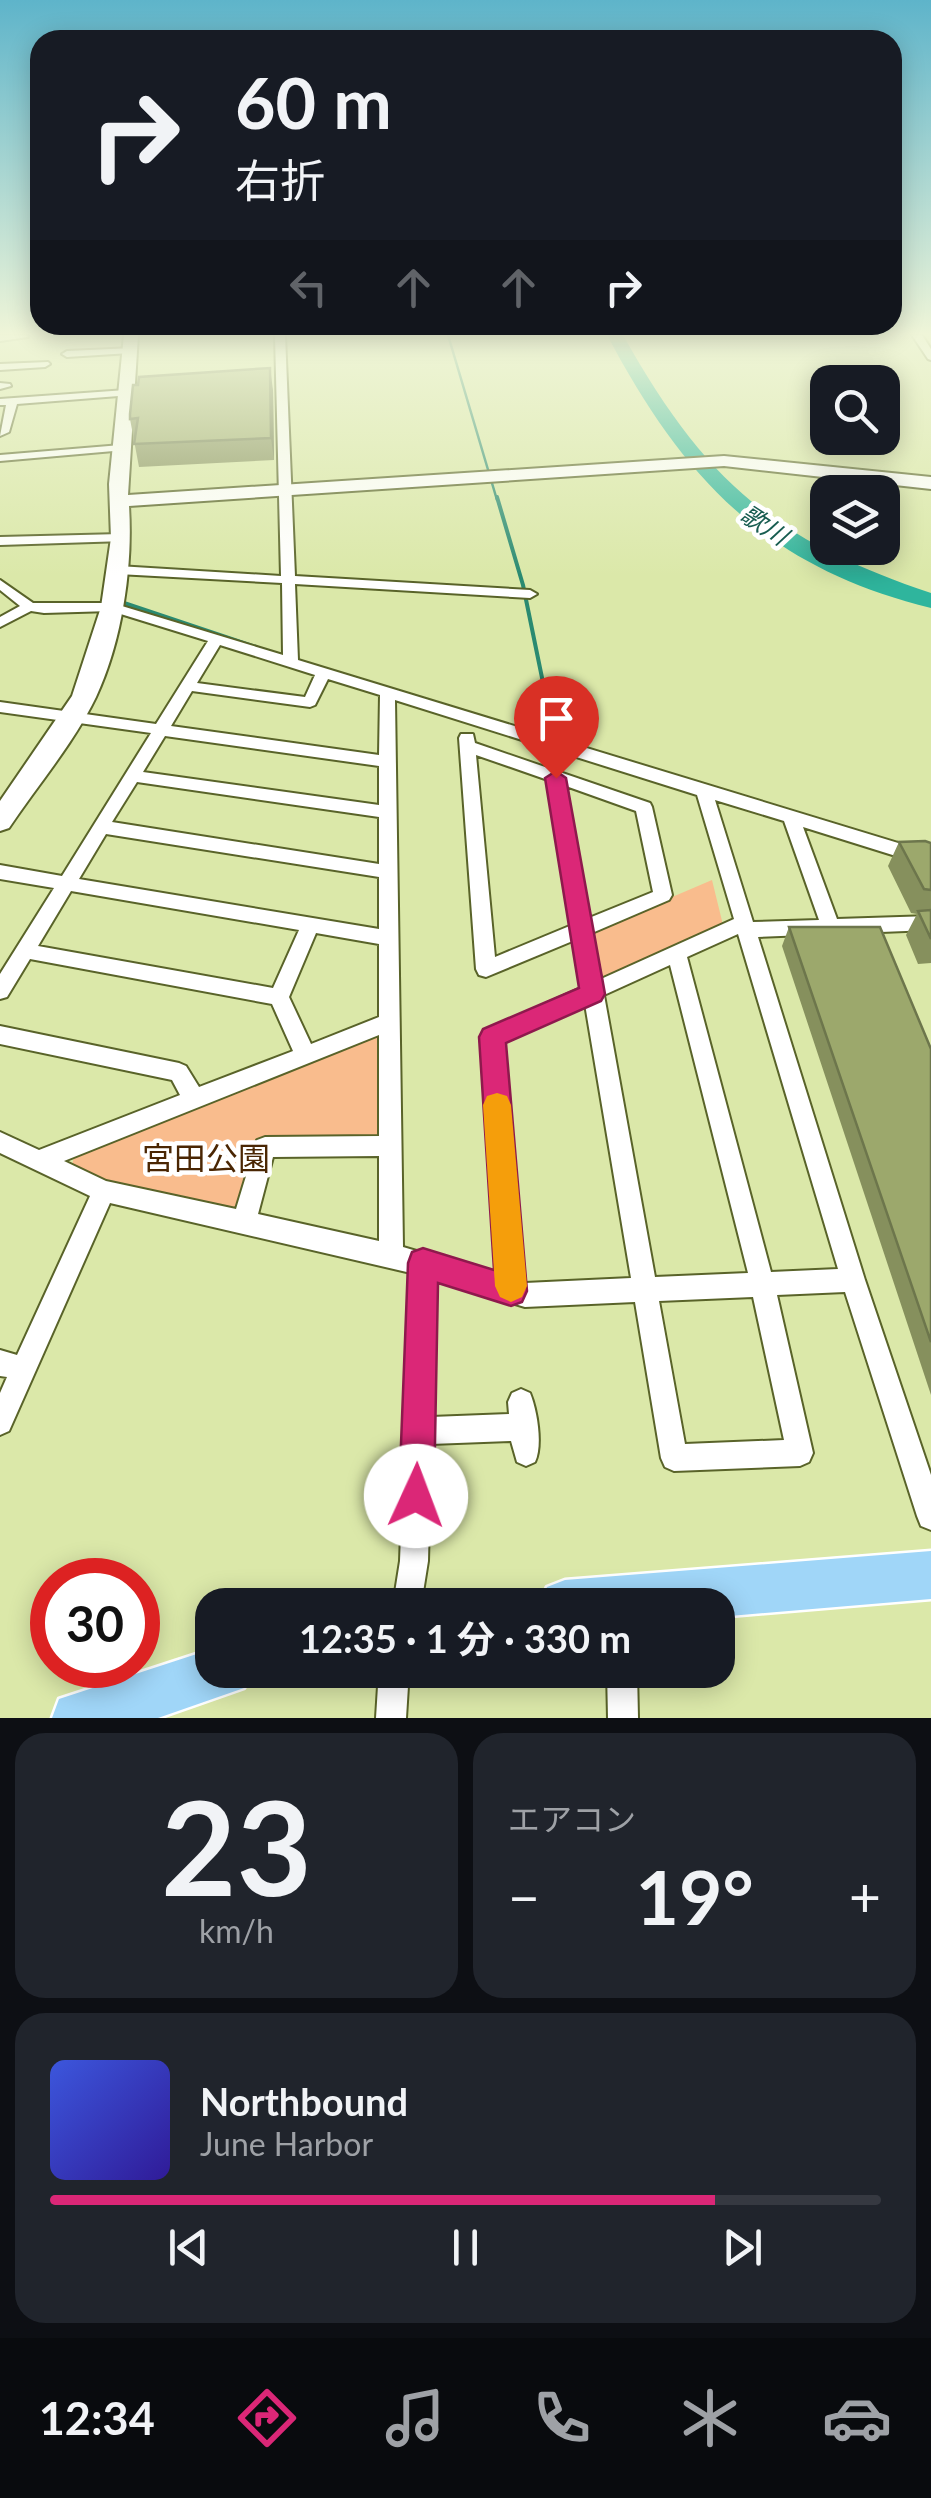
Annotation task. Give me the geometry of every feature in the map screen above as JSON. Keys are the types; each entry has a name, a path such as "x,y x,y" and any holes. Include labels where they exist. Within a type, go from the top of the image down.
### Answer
{"main road":[{"path":"735,1592 931,1575"},
{"path":"78,1718 195,1680"}],"street":[{"path":"0,821 84,697 112,607 118,570 121,448 129,415"},
{"path":"282,415 292,665"},
{"path":"1,461 121,448"},
{"path":"119,501 716,462 931,483"},
{"path":"0,540 121,538"},
{"path":"118,570 530,594"},
{"path":"0,584 29,606"},
{"path":"0,622 29,606 112,607 931,860"},
{"path":"0,991 216,640"},
{"path":"187,686 310,702 323,674"},
{"path":"387,694 391,1255"},
{"path":"0,707 388,762"},
{"path":"467,742 556,778 644,808 663,894 486,969 467,742"},
{"path":"134,776 388,812"},
{"path":"556,778 641,1288 674,1458 800,1453 762,1282 677,954"},
{"path":"704,791 853,1280 931,1516"},
{"path":"791,818 830,926"},
{"path":"102,826 388,872"},
{"path":"0,872 388,938"},
{"path":"511,1291 492,1037 745,926 931,922"},
{"path":"305,1054 279,997 310,926"},
{"path":"25,951 279,997"},
{"path":"37,1161 389,1022"},
{"path":"0,1035 179,1072 194,1099"},
{"path":"0,1142 104,1191 391,1255 524,1295 853,1280"},
{"path":"244,1223 265,1148 388,1146"},
{"path":"0,1422 12,1366 104,1191"},
{"path":"410,1588 414,1560 423,1263"},
{"path":"418,1431 523,1427"},
{"path":"392,1718 393,1688"},
{"path":"623,1688 624,1718"}],"green space":[{"path":"712,880 723,925 598,984 588,933"},
{"name":"宮田公園","path":"373,1033 383,1039 383,1138 262,1144 240,1215 110,1186 71,1169 74,1157"}],"building":[{"path":"130,415 271,415 271,438 134,444 138,418 130,419"},
{"path":"899,842 931,843 931,890 924,889"},
{"path":"931,910 931,939 918,911"},
{"path":"789,927 880,927 931,1049 931,1342"}],"waterway":[{"path":"472,415 497,500"},
{"name":"歌川","path":"661,415 706,473 740,507 779,535 823,560 931,601"},
{"path":"497,497 523,585 548,707"},
{"path":"121,602 256,647"},
{"path":"547,704 555,741"}],"slow traffic":[{"path":"497,1105 511,1286"}],"route":[{"path":"416,1496 423,1263 511,1291 492,1037 592,994 556,778"}]}
